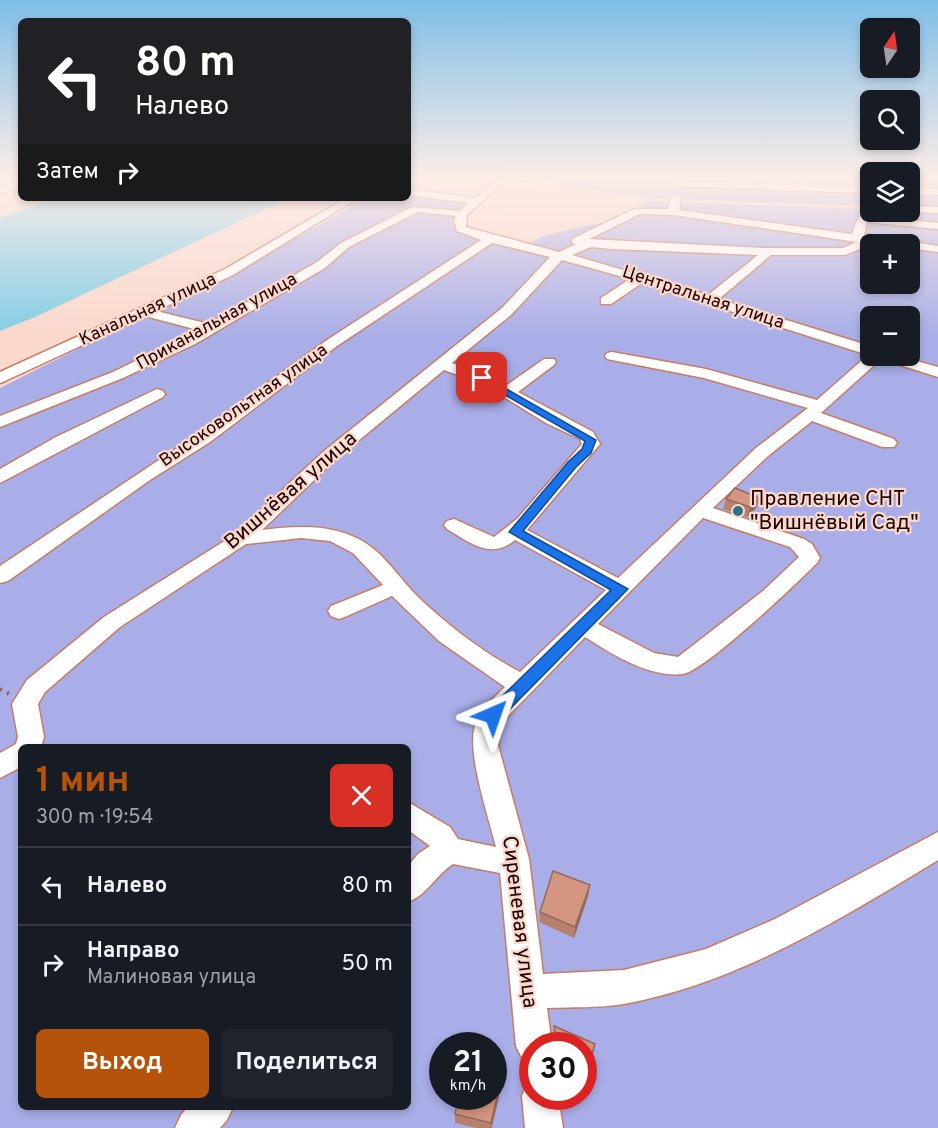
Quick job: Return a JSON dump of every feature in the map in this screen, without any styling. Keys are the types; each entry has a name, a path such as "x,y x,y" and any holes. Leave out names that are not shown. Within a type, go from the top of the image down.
{"street":[{"name":"Канальная улица","path":"0,378 146,312 253,259 299,231"},
{"name":"Приканальная улица","path":"0,422 139,366 210,329 321,265 345,245 377,231"},
{"name":"Центральная улица","path":"467,231 510,243 576,247 640,278 860,348"},
{"name":"Вишнёвая улица","path":"28,744 31,737 25,704 36,686 112,622 241,539 329,456 507,311 553,261 605,231"},
{"name":"Вишнёвая улица","path":"793,231 860,240"},
{"path":"510,243 531,236"},
{"name":"Высоковольтная улица","path":"0,576 144,476 204,438 332,343 490,239"},
{"path":"576,247 765,252 845,251 860,241"},
{"name":"Вишнёвая улица","path":"920,247 938,249"},
{"path":"710,300 765,256 765,252"},
{"path":"606,301 640,278"},
{"path":"146,312 210,329"},
{"path":"612,356 705,374 814,410 888,442"},
{"path":"507,392 549,362"},
{"path":"440,364 482,378 552,419 587,436 591,444 516,532 496,543 487,544 454,525"},
{"name":"Сиреневая улица","path":"532,1032 514,859 485,736 493,715 700,510 762,452 865,366"},
{"path":"918,366 938,372"},
{"path":"0,477 62,441 157,394"},
{"path":"583,625 603,638 655,662 677,667 684,665 771,596 810,558 805,548 796,543 700,510"},
{"path":"516,532 621,589"},
{"path":"241,539 312,533 336,537 366,552 385,570 397,588 457,642 522,685"},
{"path":"339,611 379,593 397,588"},
{"path":"0,767 18,755"},
{"path":"411,816 440,836 449,850 495,860 514,859"},
{"path":"528,992 623,988 658,980 725,957 801,923 938,845"},
{"path":"411,884 429,863 449,850"},
{"path":"195,1128 211,1110"},
{"path":"542,1110 544,1128"}],"shaded area":[{"path":"0,231 219,231 35,317 0,331"},
{"path":"309,231 462,231 521,248 546,235 565,231 938,231 938,1128 0,1128 0,388"}],"building":[{"path":"735,488 759,498 750,507 726,499"},
{"path":"553,871 590,885 575,927 540,912"},
{"path":"554,1026 568,1032 555,1032"},
{"path":"456,1110 494,1110 491,1123 455,1114"}],"place":[{"name":"Правление СНТ \"Вишнёвый Сад\"","path":"738,511"}],"route":[{"path":"482,378 591,440 587,451 572,465 516,532 621,589 493,715"}]}
